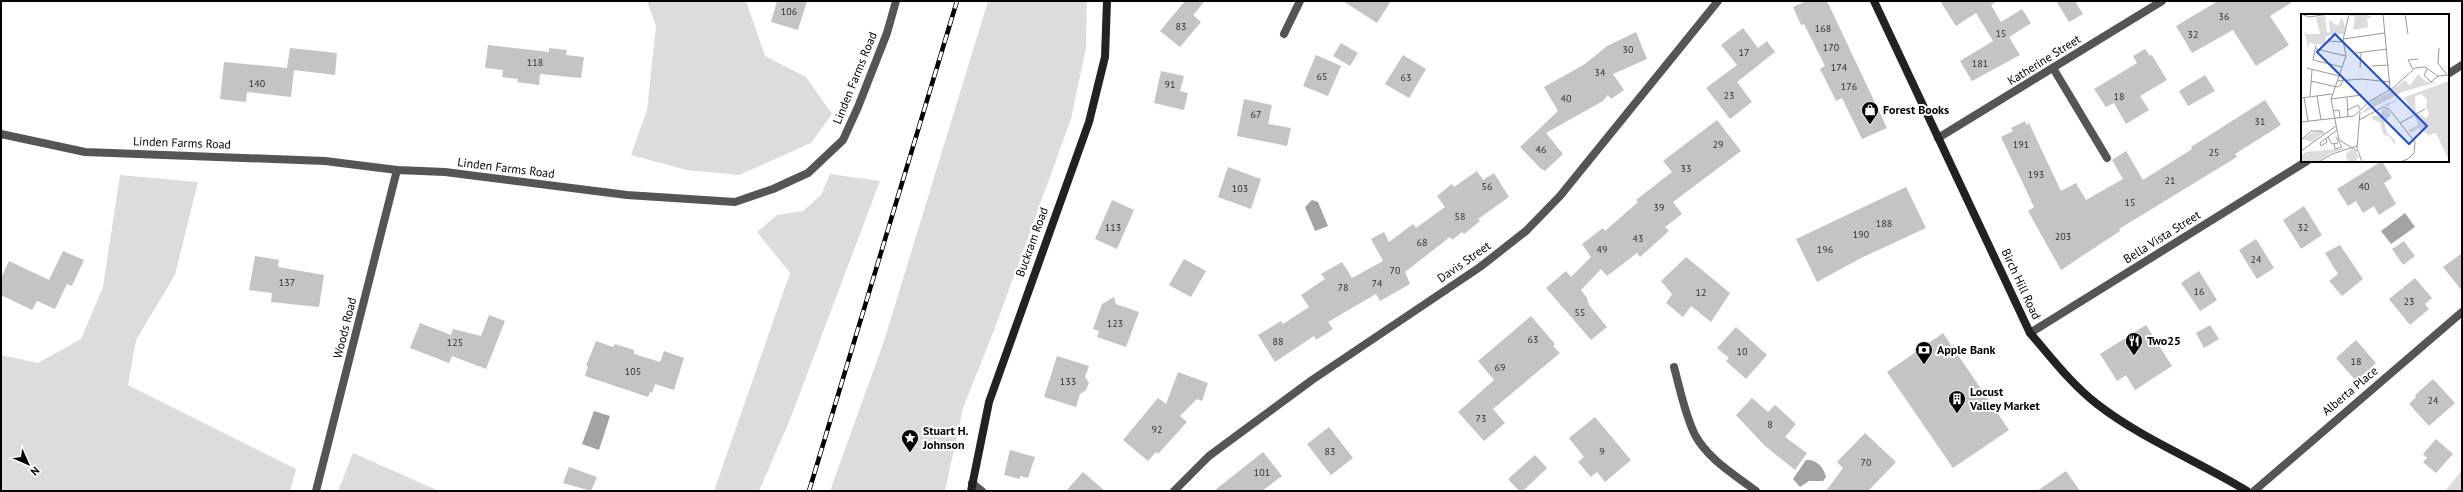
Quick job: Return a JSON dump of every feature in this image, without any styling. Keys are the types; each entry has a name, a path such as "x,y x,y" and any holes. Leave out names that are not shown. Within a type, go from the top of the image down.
{"street":[{"name":"Linden Farms Road","path":"1,134 85,152 325,161 397,170 445,172 627,194 735,202 773,189 808,173 843,140 878,55 896,1"},
{"name":"Buckram Road","path":"972,487 989,402 1014,326 1089,122 1105,57 1107,1"},
{"path":"1284,34 1300,1"},
{"name":"Davis Street","path":"1174,491 1209,456 1312,380 1480,267 1526,231 1560,196 1718,1"},
{"name":"Birch Hill Road","path":"1874,1 2030,333 2061,369 2096,403 2137,431 2211,469 2247,491"},
{"name":"Katherine Street","path":"1938,138 2162,1"},
{"path":"2449,73 2462,65"},
{"path":"2053,68 2107,158"},
{"name":"Bella Vista Street","path":"2030,333 2305,162"},
{"name":"Woods Road","path":"316,491 397,170"},
{"name":"Alberta Place","path":"2254,491 2462,312"},
{"path":"1674,367 1695,434 1709,453 1756,491"},
{"path":"972,487 982,491"}],"shaded area":[{"path":"647,1 746,1 765,56 806,77 832,114 811,143 739,175 687,170 631,155 647,110 656,26"},
{"path":"988,1 1087,1 1086,48 1071,119 995,328 963,408 945,491 830,491 884,341"},
{"path":"830,174 880,181 789,422 759,491 714,491 790,273 757,232 777,215 803,211 821,195"},
{"path":"120,175 198,182 175,275 136,340 128,385 296,469 290,491 1,491 1,355 38,363 81,339 103,287"},
{"path":"1312,200 1318,202 1328,226 1315,231 1305,207"},
{"path":"2405,213 2415,227 2391,244 2381,231"},
{"path":"594,411 610,416 599,450 582,444"},
{"path":"353,453 439,491 338,491"},
{"path":"1806,460 1819,464 1826,477 1823,481 1809,481 1800,487 1793,479"},
{"path":"2462,470 2462,491 2445,491"}],"building":[{"path":"777,1 807,1 798,30 771,22"},
{"path":"1185,1 1205,1 1193,15 1201,22 1180,47 1160,31"},
{"path":"1343,1 1391,1 1377,23"},
{"path":"1806,1 1827,1 1887,128 1862,139 1842,98 1836,101 1820,69 1825,66 1804,24 1801,25 1793,7"},
{"path":"1940,1 1997,1 1991,5 2001,22 2022,9 2031,23 2009,37 2020,55 1972,81 1960,61 1993,41 1976,13 1956,26"},
{"path":"2056,1 2075,1 2083,14 2069,22"},
{"path":"2218,1 2294,1 2270,16 2289,45 2256,66 2233,30 2192,53 2176,26"},
{"path":"1743,28 1758,48 1767,41 1775,52 1737,82 1752,102 1730,119 1706,88 1737,65 1721,45"},
{"path":"1636,32 1647,59 1613,74 1624,90 1611,99 1608,95 1603,101 1546,133 1563,154 1545,171 1540,168 1520,147 1558,111 1544,87 1585,64 1607,46"},
{"path":"1341,43 1358,53 1350,66 1333,56"},
{"path":"488,45 549,52 549,48 567,50 566,55 584,57 581,78 540,74 539,85 517,82 518,79 502,77 503,70 485,68"},
{"path":"290,48 337,53 335,75 294,70 291,97 247,92 246,102 220,99 224,62 287,68"},
{"path":"2145,49 2150,56 2152,55 2167,80 2140,96 2149,110 2126,124 2114,103 2106,107 2094,89 2137,63 2133,56"},
{"path":"1316,55 1341,66 1328,96 1303,86"},
{"path":"1403,55 1426,69 1409,98 1385,84"},
{"path":"1161,71 1184,76 1180,91 1188,93 1184,110 1154,103"},
{"path":"2205,75 2215,91 2188,106 2179,91"},
{"path":"1244,99 1272,105 1268,124 1291,128 1287,146 1237,136"},
{"path":"2265,100 2281,125 2235,154 2237,157 2119,229 2120,231 2061,270 2028,211 2034,207 2001,137 2013,131 2011,128 2025,121 2026,125 2029,123 2061,191 2076,183 2086,200 2123,179 2112,160 2126,151 2143,180 2192,149 2191,147"},
{"path":"1717,120 1741,151 1673,202 1682,214 1665,227 1669,231 1640,257 1637,253 1607,276 1601,269 1581,290 1587,298 1589,305 1607,327 1591,340 1546,288 1566,271 1571,277 1591,257 1582,244 1603,228 1605,231 1638,202 1636,200 1672,172 1663,161"},
{"path":"2383,162 2392,178 2384,183 2396,204 2379,215 2374,206 2363,213 2356,201 2348,206 2337,189"},
{"path":"1228,167 1261,179 1251,209 1218,197"},
{"path":"1477,171 1483,180 1494,173 1509,197 1478,219 1480,221 1464,234 1462,232 1452,240 1450,237 1405,272 1410,284 1380,301 1376,294 1328,322 1333,329 1316,340 1314,336 1275,362 1258,335 1281,321 1283,324 1309,307 1301,295 1325,279 1321,274 1342,262 1352,278 1383,261 1371,239 1384,232 1389,242 1413,224 1416,228 1445,207 1437,196 1452,184 1454,187"},
{"path":"1906,187 1926,228 1861,258 1817,282 1796,239"},
{"path":"1112,200 1134,210 1117,249 1095,239"},
{"path":"2304,206 2322,235 2301,249 2283,220"},
{"path":"2256,239 2274,268 2257,279 2239,250"},
{"path":"2404,241 2415,256 2403,265 2392,249"},
{"path":"2340,245 2363,279 2342,296 2329,281 2338,274 2325,253"},
{"path":"63,251 84,260 72,286 67,284 55,309 37,301 32,310 1,295 1,278 9,261 49,280"},
{"path":"2462,253 2462,291 2443,267"},
{"path":"255,256 279,260 278,267 324,275 319,307 271,302 272,293 249,290"},
{"path":"1686,257 1730,293 1711,322 1691,306 1683,317 1666,303 1672,294 1661,281"},
{"path":"1184,259 1206,271 1191,297 1169,285"},
{"path":"2199,271 2217,300 2200,311 2181,283"},
{"path":"2415,278 2432,298 2425,304 2429,309 2410,325 2389,299"},
{"path":"1114,297 1116,304 1139,312 1126,347 1097,337 1099,331 1093,329 1102,304"},
{"path":"489,315 505,321 486,369 452,356 449,363 410,348 420,323 451,335 453,329 481,336"},
{"path":"1531,316 1555,344 1553,346 1560,353 1493,409 1505,423 1484,441 1458,412 1494,380 1478,361"},
{"path":"2146,325 2172,366 2135,390 2126,375 2117,381 2100,354"},
{"path":"2210,325 2219,339 2204,348 2196,333"},
{"path":"1736,327 1767,355 1746,379 1726,361 1729,358 1717,348"},
{"name":"Locust Valley Market","path":"1943,333 2009,430 1953,468 1887,372"},
{"path":"2356,340 2376,363 2356,381 2336,358"},
{"path":"596,341 613,347 615,344 634,350 634,354 660,362 664,351 684,358 674,390 655,384 652,393 650,392 648,397 585,376 588,366 586,366"},
{"path":"1057,356 1089,366 1085,377 1089,383 1086,390 1080,394 1076,407 1044,397"},
{"path":"1178,372 1208,383 1202,401 1197,399 1180,416 1187,422 1158,454 1156,452 1148,461 1123,440 1158,398 1166,404"},
{"path":"2433,379 2455,403 2429,426 2409,404 2416,397 2415,395"},
{"path":"1752,398 1768,412 1775,405 1796,424 1785,437 1807,453 1795,470 1764,445 1736,415"},
{"path":"1595,417 1631,460 1605,482 1597,472 1591,477 1578,462 1584,457 1569,438"},
{"path":"1329,427 1353,458 1331,475 1307,444"},
{"path":"1865,433 1896,462 1868,491 1826,491 1843,468 1837,462"},
{"path":"2436,439 2453,454 2436,473 2423,462 2427,458 2423,454"},
{"path":"1010,450 1035,457 1028,478 1020,476 1020,479 1004,475"},
{"path":"1263,452 1282,476 1262,491 1214,491"},
{"path":"1535,455 1547,468 1523,491 1519,491 1508,479"},
{"path":"569,467 597,477 591,491 563,483"},
{"path":"2066,471 2080,491 2037,491"},
{"path":"1083,472 1105,491 1066,491"}],"railway":[{"path":"809,491 957,1"}],"place":[{"name":"Forest Books","path":"1870,125"},
{"name":"Two25","path":"2134,356"},
{"name":"Apple Bank","path":"1924,365"},
{"name":"Locust Valley Market","path":"1957,414"},
{"name":"Stuart H. Johnson","path":"910,453"}]}
